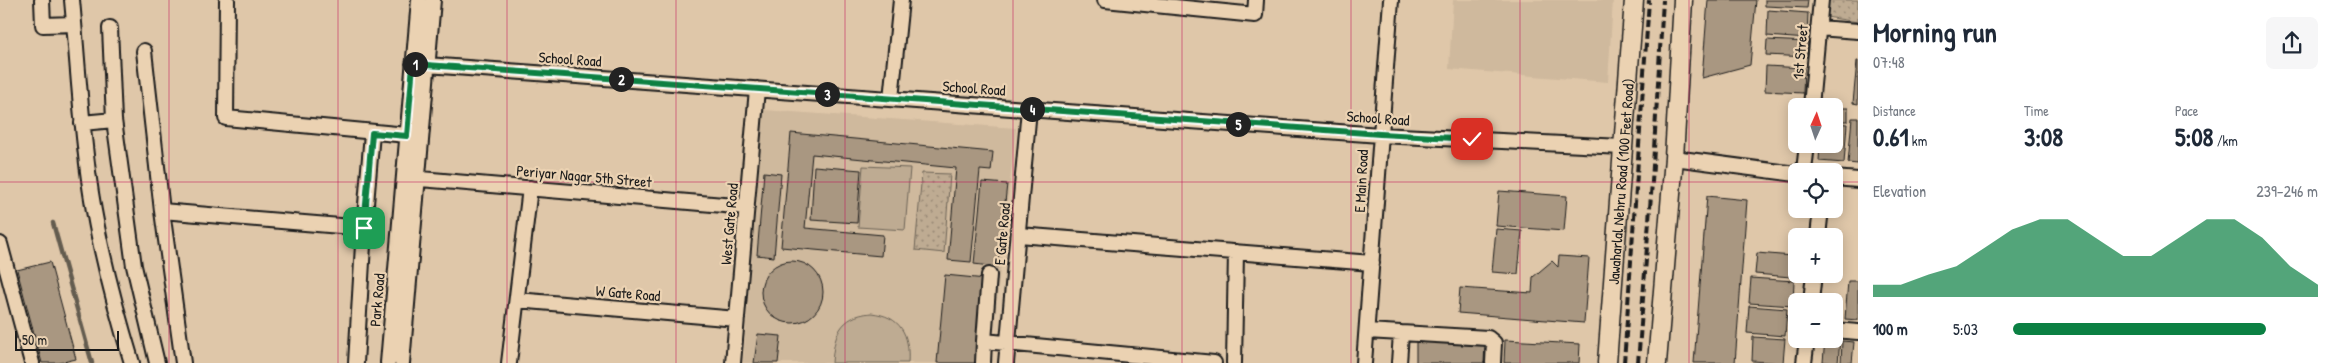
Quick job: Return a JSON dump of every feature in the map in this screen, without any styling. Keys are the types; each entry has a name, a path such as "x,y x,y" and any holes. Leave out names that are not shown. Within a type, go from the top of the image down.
{"main road":[{"name":"Jawaharlal Nehru Road (100 Feet Road)","path":"1607,363 1634,0"},
{"path":"1657,363 1674,158 1683,0"}],"street":[{"path":"42,0 43,25 74,24"},
{"path":"72,0 82,123 91,194 110,288 132,363"},
{"path":"226,0 226,118 407,136"},
{"name":"Park Road","path":"388,363 419,0"},
{"name":"Park Road","path":"402,363 433,0"},
{"path":"891,99 902,0"},
{"path":"1105,0 1168,3 1255,15 1256,0"},
{"name":"E Main Road","path":"1364,363 1391,0"},
{"name":"1st Street","path":"1812,98 1821,0"},
{"path":"110,28 114,120 134,266 157,363"},
{"path":"1818,28 1858,31"},
{"path":"144,51 162,212 183,363"},
{"name":"School Road","path":"413,64 1380,134 1622,147"},
{"name":"West Gate Road","path":"733,363 757,89"},
{"name":"E Gate Road","path":"1006,363 1029,109"},
{"path":"82,123 114,120"},
{"path":"356,363 372,133"},
{"path":"1674,158 1788,173"},
{"name":"Periyar Nagar 5th Street","path":"404,177 747,207"},
{"path":"1843,179 1858,180"},
{"path":"509,363 530,188"},
{"path":"162,212 364,228"},
{"path":"1019,235 1372,263"},
{"path":"0,244 32,363"},
{"path":"1234,363 1236,252"},
{"path":"983,363 989,275"},
{"name":"W Gate Road","path":"517,300 737,319"},
{"path":"1367,331 1488,338 1494,343 1493,363"},
{"path":"1843,331 1858,332"},
{"path":"1399,363 1401,333"},
{"path":"984,341 1214,363"},
{"path":"1804,363 1806,348"}],"shaded area":[{"path":"1453,0 1613,0 1608,82 1449,69"},
{"path":"1821,0 1858,0 1858,22 1820,16"},
{"path":"764,110 1016,128 990,363 743,363"},
{"path":"863,166 910,168 905,230 858,227"},
{"path":"922,173 950,174 944,253 915,250"},
{"path":"871,313 890,318 901,329 907,344 908,363 832,363 834,344 840,329 852,318"}],"building":[{"path":"1708,0 1756,0 1750,65 1702,78"},
{"path":"1765,0 1808,0 1807,8 1765,6"},
{"path":"1768,10 1808,13 1807,39 1767,36"},
{"path":"1767,40 1808,42 1807,57 1766,55"},
{"path":"1858,61 1858,104 1853,103"},
{"path":"1766,66 1804,68 1803,93 1765,91"},
{"path":"1843,108 1848,108 1848,121 1843,121"},
{"path":"1852,118 1858,118 1858,164 1848,163"},
{"path":"1843,124 1847,124 1844,163 1819,161 1819,153 1843,153"},
{"path":"791,133 993,152 991,171 980,170 971,262 948,260 956,168 812,154 805,228 883,235 881,256 781,247"},
{"path":"814,166 861,170 857,223 811,220"},
{"path":"764,172 781,174 774,257 757,255"},
{"path":"982,182 1007,184 998,267 974,264"},
{"path":"1499,191 1567,196 1564,231 1496,226"},
{"path":"1707,196 1747,200 1735,363 1694,363"},
{"path":"1496,229 1522,231 1518,274 1492,272"},
{"path":"1757,253 1788,256 1788,277 1755,274"},
{"path":"1559,256 1589,258 1584,323 1458,313 1460,288 1532,293 1533,277 1552,261 1558,267"},
{"path":"792,261 804,263 814,270 821,280 823,292 821,304 814,314 804,321 792,323 780,321 770,314 763,304 761,292 763,280 770,270 780,263"},
{"path":"50,262 76,359 59,363 42,363 17,270"},
{"path":"945,275 986,279 978,363 937,363"},
{"path":"1751,278 1788,281 1788,283 1794,283 1794,293 1788,293 1788,306 1749,303"},
{"path":"1848,281 1858,281 1858,320 1845,319"},
{"path":"1749,306 1787,309 1785,336 1747,333"},
{"path":"758,334 781,336 778,363 754,363"},
{"path":"1753,337 1785,339 1783,363 1752,361"},
{"path":"1416,340 1485,343 1484,363 1416,363"},
{"path":"1505,340 1580,344 1579,363 1504,363"},
{"path":"1843,341 1854,342 1852,363 1841,363"},
{"path":"1824,348 1839,348 1838,363 1823,362"}],"waterway":[{"path":"53,223 92,363"}],"railway":[{"path":"1624,363 1649,0"},
{"path":"1638,363 1652,182 1663,0"}],"route":[{"path":"364,228 372,133 407,136 413,64 1380,134 1472,139"}]}
